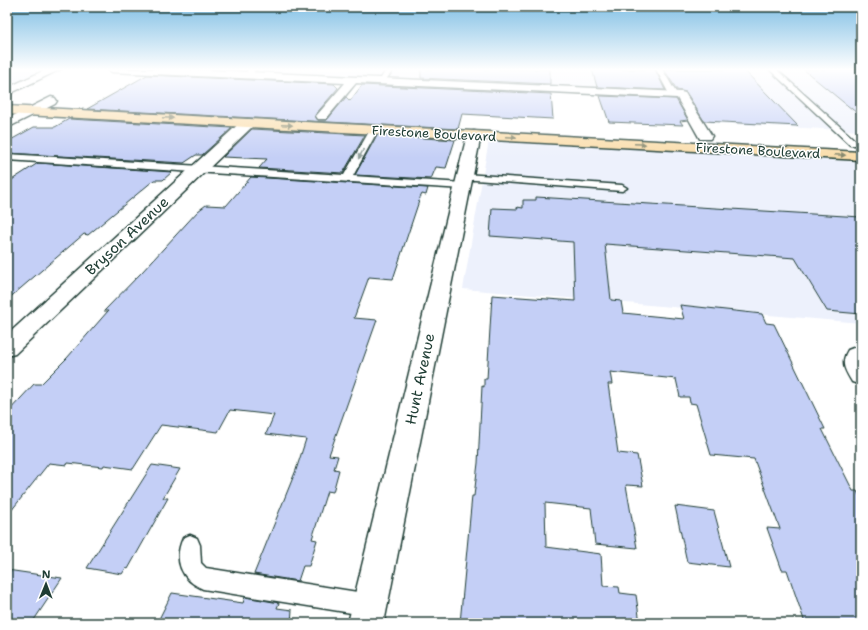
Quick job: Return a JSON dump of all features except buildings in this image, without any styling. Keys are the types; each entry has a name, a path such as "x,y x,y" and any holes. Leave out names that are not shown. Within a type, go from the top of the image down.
{"main road":[{"name":"Firestone Boulevard","path":"7,99 857,144"},
{"name":"Firestone Boulevard","path":"7,110 861,156"}],"street":[{"path":"322,116 337,98"},
{"path":"680,98 705,136"},
{"path":"7,124 51,102"},
{"name":"Bryson Avenue","path":"7,348 248,123"},
{"name":"Hunt Avenue","path":"368,614 474,135"}],"lane":[{"path":"805,98 857,144"},
{"path":"347,178 374,130"},
{"path":"7,157 347,178 622,188"},
{"path":"190,545 190,564 194,574 203,578 368,614"}],"shaded area":[{"path":"695,98 861,98 861,131 711,123"},
{"path":"489,140 861,162 861,323 463,289"}]}
